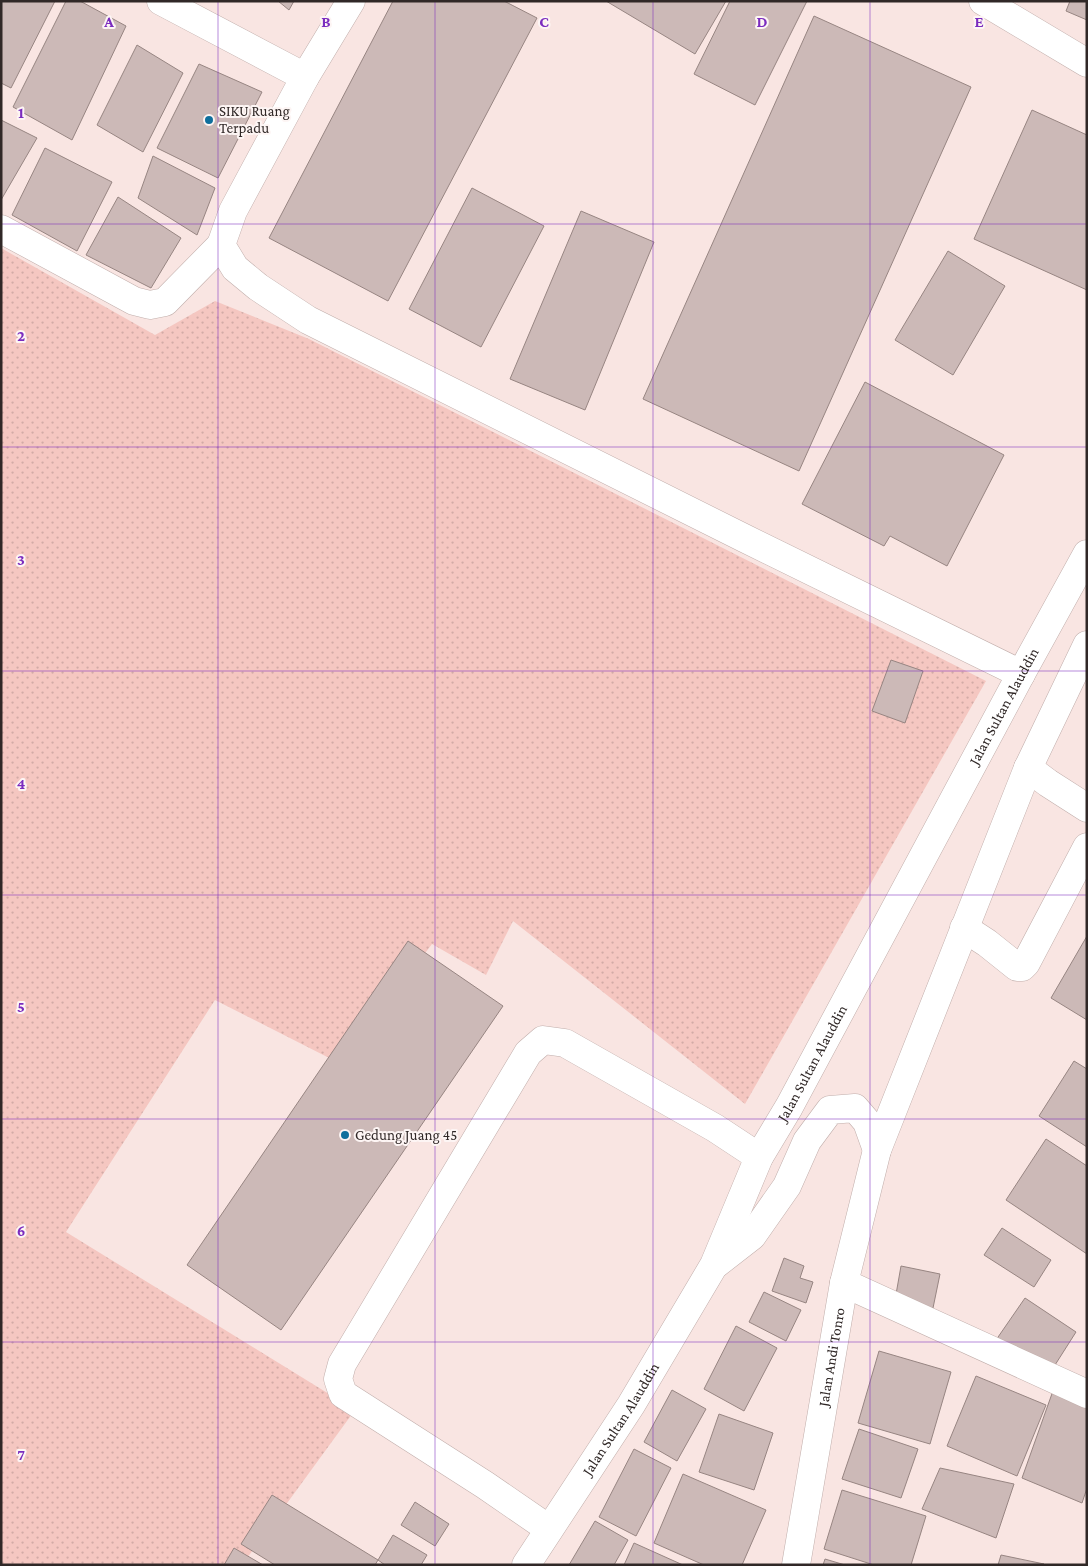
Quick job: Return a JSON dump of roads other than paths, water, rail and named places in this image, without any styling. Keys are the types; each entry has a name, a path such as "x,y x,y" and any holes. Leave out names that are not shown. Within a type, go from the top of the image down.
{"main road":[{"path":"161,1 305,77"},
{"path":"1,229 134,301 150,305 164,302 221,245 233,211 305,77 351,1"},
{"path":"983,1 1087,63"},
{"path":"221,245 235,268 258,287 308,320 1021,674"},
{"name":"Jalan Sultan Alauddin","path":"526,1565 631,1404 714,1265 759,1157 790,1107 1087,554"},
{"path":"878,1150 975,935 1087,645"},
{"path":"1037,775 1087,808"},
{"path":"975,935 1017,966 1022,967 1026,964 1087,847"},
{"path":"549,1530 485,1485 343,1394 338,1379 342,1364 528,1053 543,1040 565,1042 716,1128 759,1157"},
{"path":"714,1265 752,1236 787,1186 807,1141 830,1110 855,1108 867,1122 878,1150"},
{"name":"Jalan Andi Tonro","path":"796,1565 844,1283 878,1150"},
{"path":"844,1283 1087,1394"}],"place":[{"name":"SIKU Ruang Terpadu","path":"209,120"},
{"name":"Gedung Juang 45","path":"345,1135"}]}
